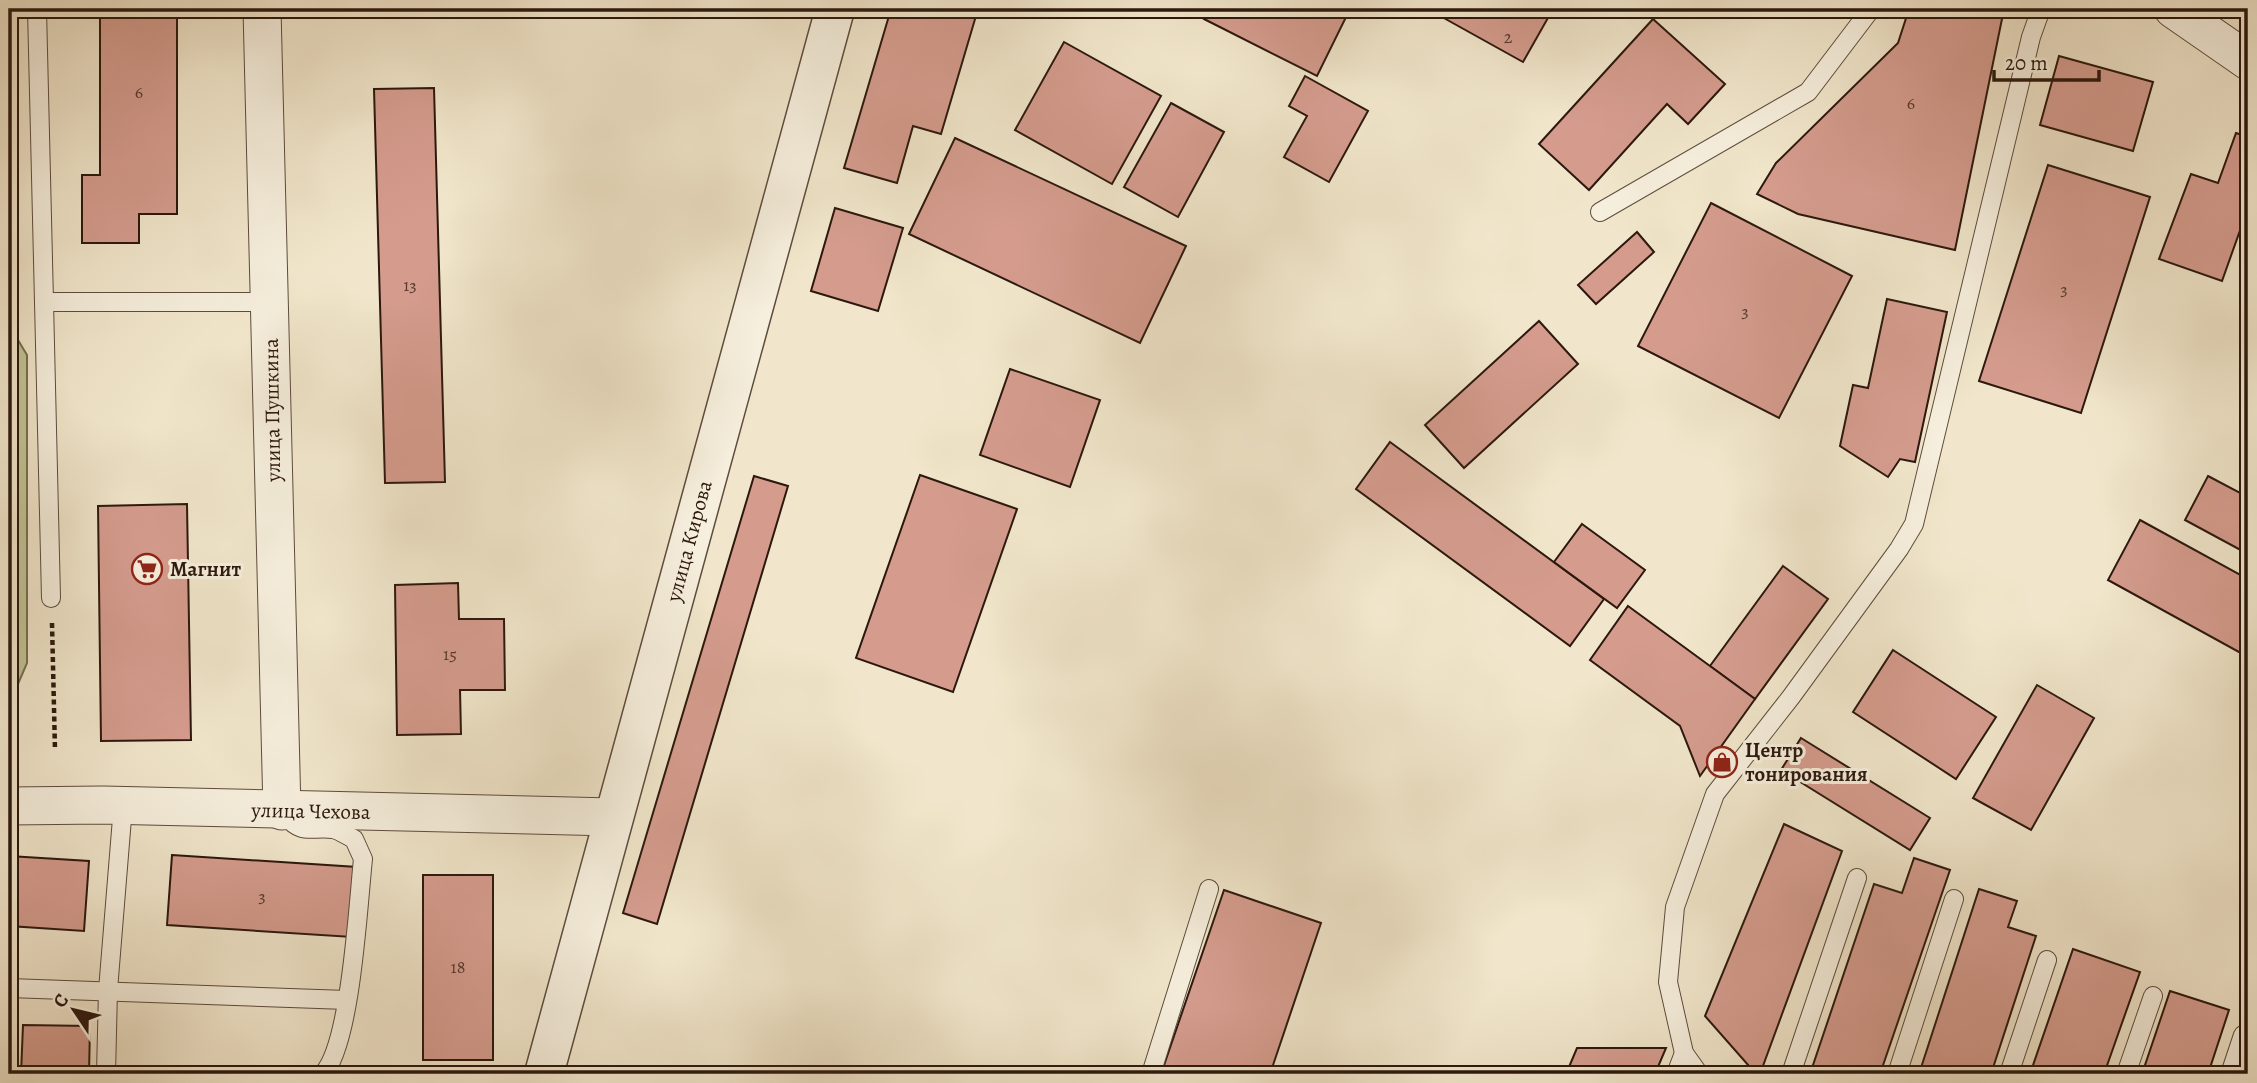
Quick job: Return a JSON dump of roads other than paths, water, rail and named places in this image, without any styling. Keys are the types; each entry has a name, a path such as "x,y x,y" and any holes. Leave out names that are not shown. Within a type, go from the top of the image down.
{"street":[{"name":"улица Пушкина","path":"262,9 282,811"},
{"name":"улица Кирова","path":"544,1074 835,9"},
{"path":"2176,9 2248,61"},
{"name":"улица Чехова","path":"9,806 613,817"}],"lane":[{"path":"37,9 51,598"},
{"path":"1600,212 1808,92 1871,9"},
{"path":"1699,1074 1684,1053 1668,982 1675,907 1715,794 1791,697 1899,550 1914,524 2031,37 2041,9"},
{"path":"44,302 269,302"},
{"path":"106,1074 108,990 122,806"},
{"path":"282,811 293,825 309,830 334,829 354,839 363,859 347,1000 331,1066 323,1074"},
{"path":"1791,1074 1857,878"},
{"path":"1151,1074 1209,889"},
{"path":"1897,1074 1954,899"},
{"path":"2009,1074 2047,960"},
{"path":"9,988 347,1000"},
{"path":"2126,1074 2152,996"},
{"path":"2230,1074 2243,1035"},
{"path":"1676,1074 1684,1053"}],"place":[{"name":"Магнит","path":"147,569"},
{"name":"Центр тонирования","path":"1722,762"}]}
